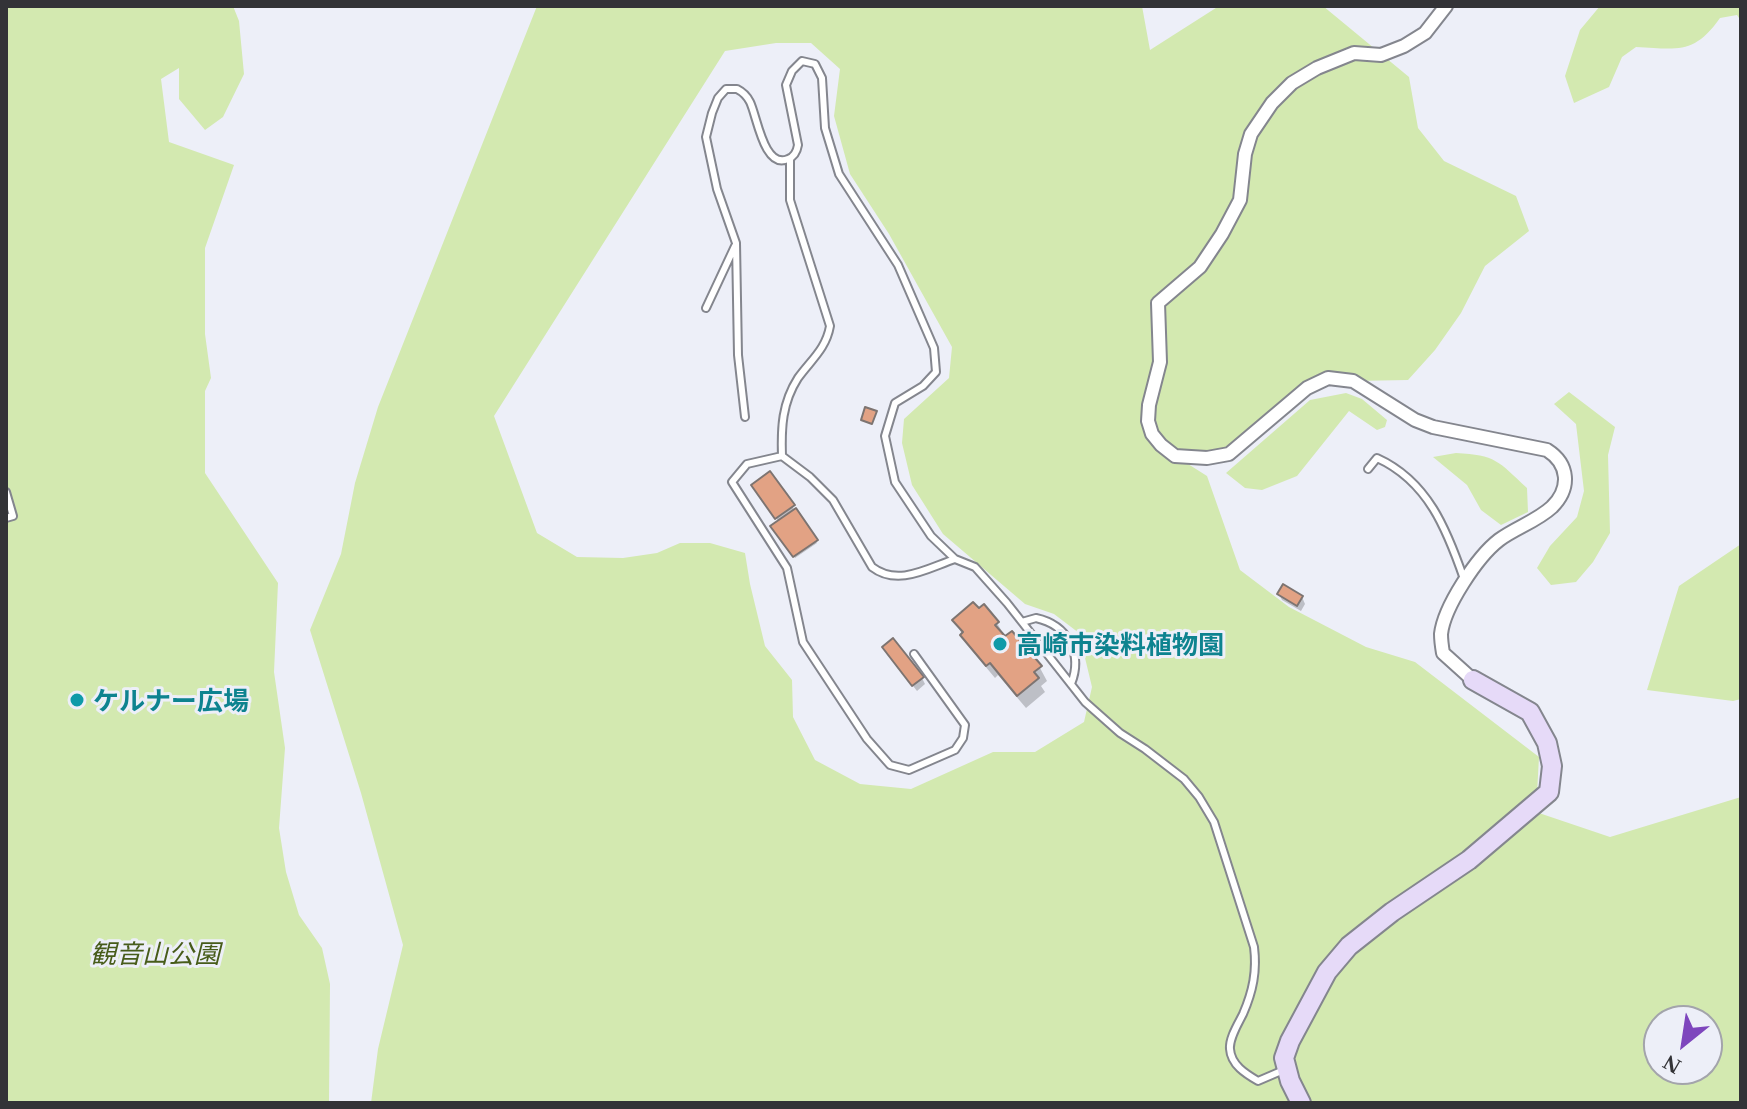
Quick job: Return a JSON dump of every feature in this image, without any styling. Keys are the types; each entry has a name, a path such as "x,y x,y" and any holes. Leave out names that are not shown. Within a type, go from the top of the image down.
{"street":[{"path":"1301,1103 1284,1058 1327,972 1349,946 1392,912 1469,860 1549,792 1552,766 1547,743 1530,712 1473,680 1443,653 1441,633 1464,579 1496,542 1551,508 1561,495 1564,467 1559,458 1547,450 1433,427 1415,420 1353,381 1328,378 1307,388 1229,454 1189,458 1175,456 1152,434 1148,421 1160,362 1158,303 1200,267 1222,234 1240,200 1245,154 1251,134 1260,118 1292,83 1317,68 1354,53 1381,55 1404,46 1425,33 1446,6"}],"lane":[{"path":"745,417 738,355 736,243 717,189 706,137 718,98 726,89 737,89 750,101 768,153 776,159 790,159 798,145 786,85 802,61 815,64 822,78 825,128 839,174 898,265 934,348 936,372 923,386 895,403 885,436 895,482 931,536 955,559 975,567 1085,702 1120,733 1184,779 1199,797 1214,822 1257,965 1253,988 1230,1049 1234,1063 1258,1081 1286,1069"},
{"path":"782,456 781,430 785,404 799,377 828,340 830,326 790,200 790,159"},
{"path":"706,308 736,243"},
{"path":"914,654 965,725 963,738 955,750 909,770 890,765 867,739 803,642 787,568 732,482 747,464 782,456 833,500 872,567 882,574 892,577 913,573 955,559"},
{"path":"1368,469 1377,458 1425,493 1440,519 1464,579"},
{"path":"6,492 13,516 6,518"},
{"path":"1022,622 1036,618 1060,628 1076,656 1076,672 1071,684"}],"green space":[{"name":"観音山公園","path":"6,6 233,6 239,21 244,74 223,117 205,130 179,99 179,68 161,79 169,142 234,165 205,248 205,334 211,378 205,391 205,473 278,583 274,672 285,748 279,828 286,872 299,915 322,948 330,984 329,1103 6,1103"},
{"path":"537,6 1142,6 1150,50 1219,6 1323,6 1409,77 1418,128 1444,161 1516,196 1529,231 1485,266 1461,313 1435,350 1408,380 1328,378 1229,454 1177,457 1207,476 1240,570 1289,607 1366,647 1415,662 1539,757 1536,812 1610,837 1741,797 1741,1103 371,1103 378,1049 403,945 361,793 310,630 341,554 355,483 378,407","holes":["776,43 811,43 840,69 834,116 850,174 889,234 952,347 949,378 904,419 902,443 912,485 943,534 1025,604 1054,614 1079,633 1092,687 1084,722 1035,752 993,752 911,789 860,784 815,760 793,717 792,680 765,646 745,553 710,543 680,543 657,553 623,558 577,557 537,533 494,416 725,51"]},
{"path":"1600,6 1741,6 1741,21 1737,15 1720,18 1702,38 1684,47 1636,47 1622,57 1609,87 1574,103 1565,76 1580,30"},
{"path":"1569,392 1615,427 1608,455 1610,533 1593,562 1576,582 1551,585 1537,568 1550,546 1577,517 1584,491 1576,424 1554,404"},
{"path":"1346,393 1362,399 1387,420 1385,427 1377,430 1349,411 1297,476 1262,490 1245,488 1226,473 1310,400"},
{"path":"1456,453 1496,461 1527,488 1528,512 1501,525 1481,510 1467,485 1433,457"},
{"path":"1741,544 1741,699 1733,701 1647,690 1679,586"}],"building":[{"path":"865,407 877,411 872,424 861,420"},
{"path":"770,471 795,505 775,519 751,485"},
{"path":"796,508 818,540 793,557 770,526"},
{"path":"1283,584 1303,596 1297,606 1277,594"},
{"path":"973,602 979,608 984,604 999,622 995,625 1005,636 1012,631 1042,666 1034,672 1039,678 1017,696 990,663 986,666 960,635 963,632 952,620"},
{"path":"893,638 924,677 912,686 882,647"}],"place":[{"name":"高崎市染料植物園","path":"1000,644"},
{"name":"ケルナー広場","path":"77,700"}]}
